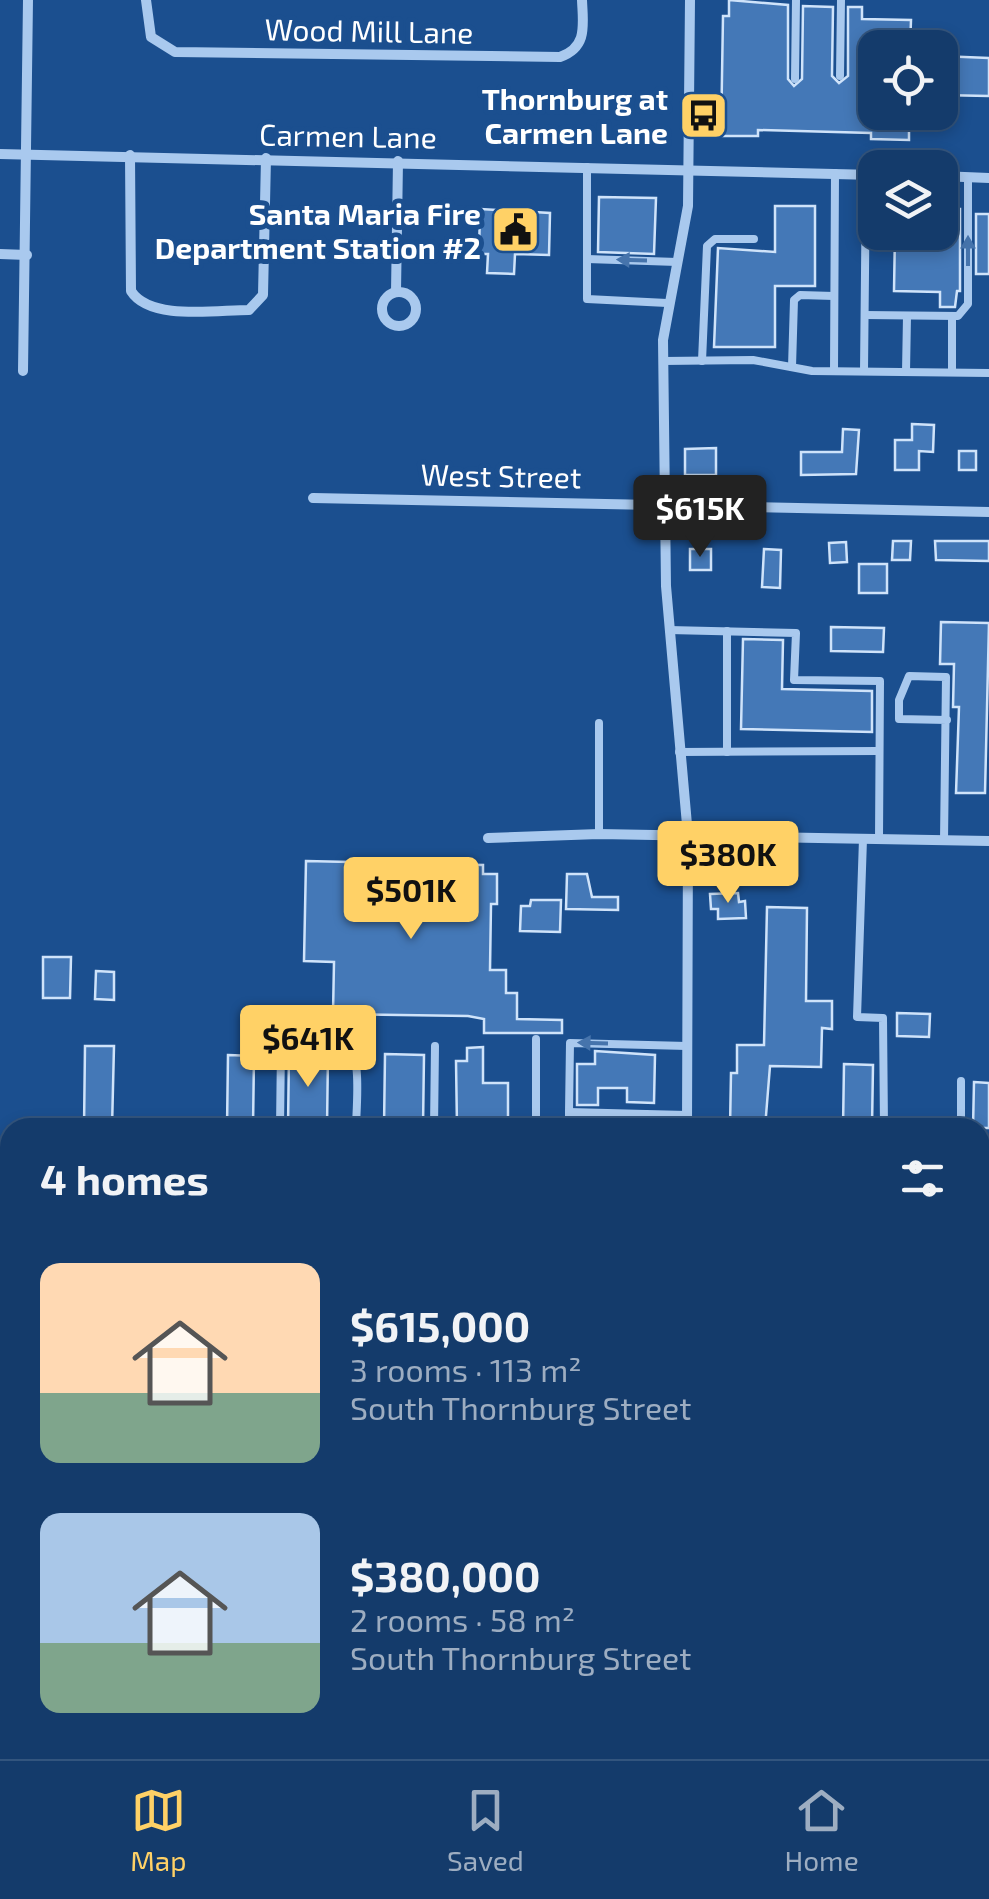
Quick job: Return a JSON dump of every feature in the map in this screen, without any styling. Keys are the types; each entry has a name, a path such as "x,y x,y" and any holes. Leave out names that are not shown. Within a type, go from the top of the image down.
{"street":[{"path":"24,371 28,0"},
{"name":"Wood Mill Lane","path":"146,0 151,37 175,52 560,58 578,47 583,37 582,0"},
{"path":"686,1115 688,836 669,630 663,361 667,303 686,224 690,0"},
{"name":"Carmen Lane","path":"0,154 858,174"},
{"path":"130,155 131,291 138,301 152,307 193,309 248,310 263,295 266,158"},
{"path":"396,292 398,161"},
{"path":"958,177 989,178"},
{"path":"0,254 27,255"},
{"name":"West Street","path":"313,498 664,502 989,512"},
{"path":"488,838 599,834 989,841"}],"lane":[{"path":"795,79 796,0"},
{"path":"840,76 841,0"},
{"path":"587,166 587,299 667,303"},
{"path":"834,371 835,173"},
{"path":"865,315 958,316 968,304 968,177"},
{"path":"702,361 707,246 715,239 754,239"},
{"path":"864,371 867,250"},
{"path":"587,259 676,262"},
{"path":"792,367 794,300 800,295 834,296"},
{"path":"906,372 907,316"},
{"path":"952,316 952,372"},
{"path":"663,361 752,360 834,371 989,372"},
{"path":"669,630 796,633 794,680 880,681 879,840"},
{"path":"727,631 727,752"},
{"path":"944,841 947,720 946,678 908,676 898,700 899,719 947,720"},
{"path":"599,722 599,834"},
{"path":"679,752 880,751"},
{"path":"864,839 857,1017 883,1018 884,1118"},
{"path":"536,1038 536,1118"},
{"path":"280,1118 281,1046 288,1040 344,1042 353,1048 357,1062 356,1118"},
{"path":"569,1118 570,1043 686,1046"},
{"path":"434,1118 435,1046"},
{"path":"960,1081 961,1118"},
{"path":"569,1112 686,1115"}],"building":[{"path":"729,0 788,5 788,79 794,86 802,79 803,6 833,7 832,76 839,83 848,76 848,7 862,7 862,19 911,20 911,30 858,30 858,130 909,130 909,140 871,139 871,133 758,130 758,136 721,136 723,16 729,16"},
{"path":"958,57 989,58 989,96 958,95"},
{"path":"599,197 656,198 654,254 598,252"},
{"path":"775,206 815,206 815,286 775,286 775,347 714,347 718,248 775,252"},
{"path":"480,209 550,213 549,255 515,254 514,274 487,273 488,254 479,254"},
{"path":"960,209 960,291 955,307 940,307 940,292 894,291 895,250 958,250"},
{"path":"976,214 989,214 989,274 976,274"},
{"path":"912,424 934,425 933,452 919,451 919,470 895,470 895,440 912,440"},
{"path":"843,429 859,430 856,474 801,475 801,452 842,452"},
{"path":"716,448 716,475 685,475 685,449"},
{"path":"959,451 976,451 976,470 959,470"},
{"path":"893,541 911,541 910,560 892,560"},
{"path":"935,541 989,541 989,561 936,560"},
{"path":"846,542 847,562 830,563 829,543"},
{"path":"690,549 711,549 711,570 690,570"},
{"path":"764,549 781,550 780,588 762,587"},
{"path":"859,564 887,564 887,593 859,593"},
{"path":"941,622 989,623 985,793 956,793 959,707 953,707 954,664 940,664"},
{"path":"831,627 884,628 883,652 831,651"},
{"path":"743,639 783,640 782,689 872,691 872,732 741,729"},
{"path":"306,861 483,865 483,874 497,874 497,904 491,904 490,970 506,970 506,993 517,993 517,1019 562,1020 562,1033 484,1033 484,1019 468,1016 333,1014 334,962 304,961"},
{"path":"567,874 587,874 592,897 618,897 618,910 566,909"},
{"path":"738,893 739,902 745,901 746,918 718,919 718,909 711,909 710,894"},
{"path":"531,900 561,900 560,932 520,931 521,906 530,906"},
{"path":"767,907 807,908 806,1001 832,1001 832,1029 822,1028 821,1067 770,1066 766,1118 730,1118 731,1073 737,1073 737,1045 764,1045"},
{"path":"43,957 71,957 70,998 43,998"},
{"path":"96,971 114,972 114,1000 95,999"},
{"path":"897,1013 930,1014 929,1037 897,1036"},
{"path":"85,1046 114,1046 112,1118 84,1118"},
{"path":"483,1047 483,1083 508,1083 508,1118 457,1118 456,1061 467,1061 467,1048"},
{"path":"595,1051 655,1055 654,1103 627,1102 627,1088 598,1088 598,1105 577,1105 577,1064 595,1064"},
{"path":"289,1052 328,1053 327,1118 288,1118"},
{"path":"385,1054 424,1055 423,1118 384,1118"},
{"path":"228,1055 254,1056 253,1118 227,1118"},
{"path":"844,1064 873,1065 872,1118 843,1118"},
{"path":"974,1082 989,1083 989,1118 973,1118"}],"place":[{"name":"Thornburg at Carmen Lane","path":"703,115"},
{"name":"Santa Maria Fire Department Station #2","path":"516,230"}]}
